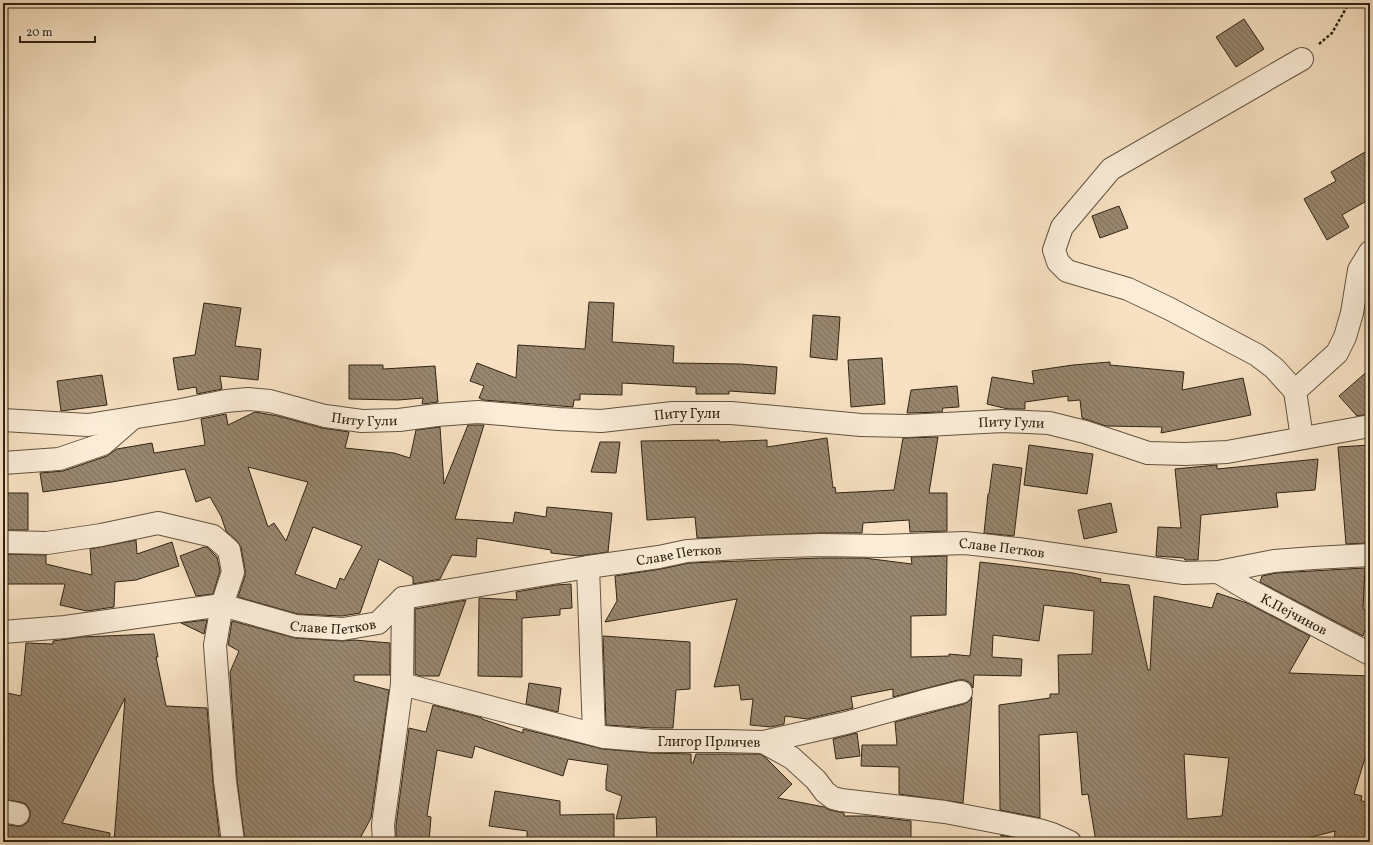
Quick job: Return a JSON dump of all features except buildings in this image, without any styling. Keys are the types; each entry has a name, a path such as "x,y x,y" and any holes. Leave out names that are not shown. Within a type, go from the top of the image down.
{"street":[{"path":"1302,59 1111,169 1062,226 1054,250 1058,262 1067,271 1128,289 1170,308 1256,355 1274,368 1295,391 1302,438"},
{"path":"1295,391 1337,353 1345,337 1352,312 1359,270 1370,252"},
{"name":"Питу Гули","path":"3,420 88,425 226,401 248,400 270,401 325,416 362,421 399,420 478,412 558,419 601,420 673,413 731,413 861,425 907,426 1003,422 1049,423 1085,432 1148,453 1185,454 1227,452 1370,426"},
{"path":"3,463 59,459 66,457 103,444 133,418"},
{"path":"3,542 47,542 101,535 158,523 213,536 229,550 233,572 222,605 216,645 225,781 233,842"},
{"name":"Славе Петков","path":"3,632 65,627 222,605 296,626 343,629 378,623 403,598 588,567 659,557 687,551 757,547 821,545 882,546 965,543 1018,549 1184,573 1218,572 1274,561 1370,555"},
{"path":"588,567 594,734"},
{"name":"К.Пејчинов","path":"1218,572 1370,654"},
{"path":"384,842 383,825 402,684 403,598"},
{"name":"Глигор Прличев","path":"402,684 604,737 652,741 763,742 792,758 816,780 825,792 833,798 945,812 1039,830 1070,842"},
{"path":"763,742 846,723 961,692"}],"path":[{"path":"1302,59 1332,33 1349,3"}]}
